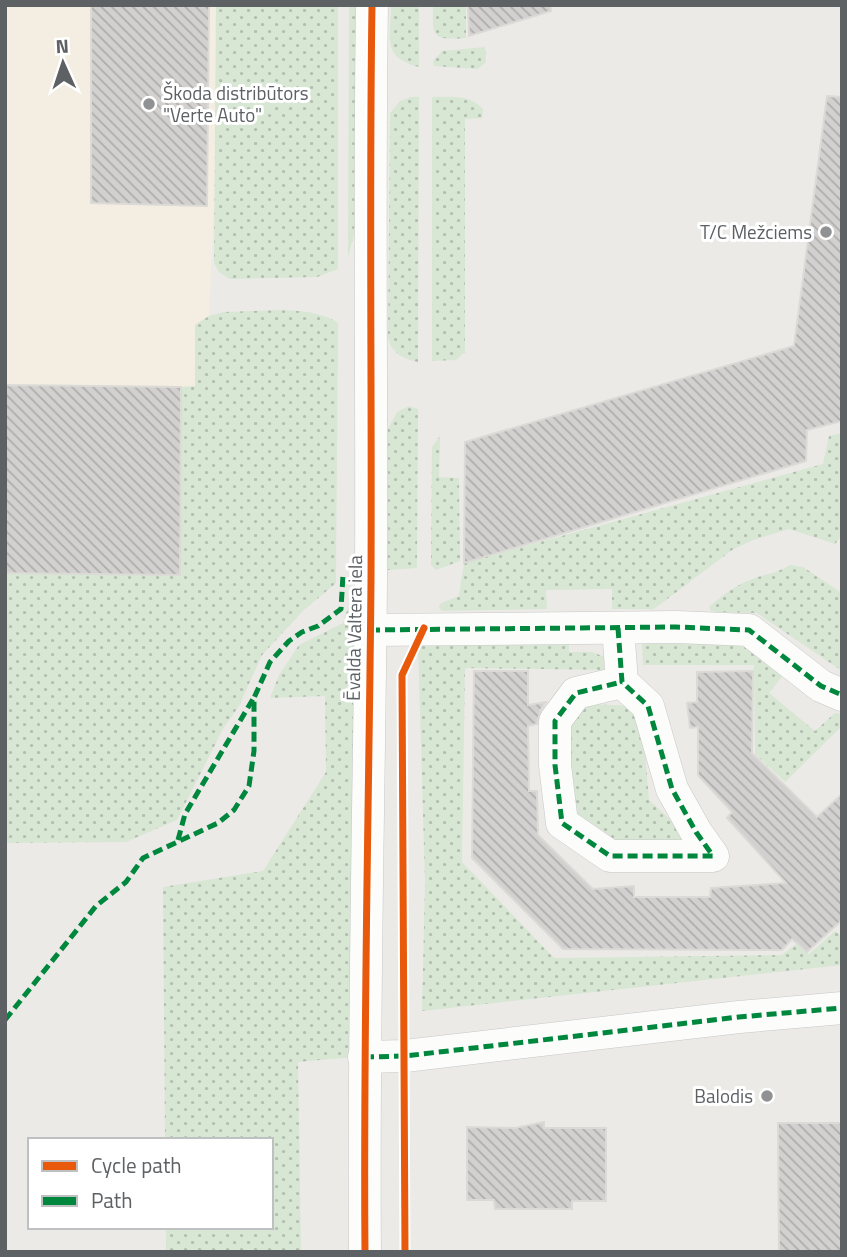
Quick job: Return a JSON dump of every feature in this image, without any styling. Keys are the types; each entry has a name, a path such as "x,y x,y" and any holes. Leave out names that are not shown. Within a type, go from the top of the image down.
{"street":[{"name":"Ēvalda Valtera iela","path":"365,1252 363,1057 370,629 372,5"},
{"path":"618,628 622,682 648,706 672,789 695,832 713,856 610,856 562,823 555,765 555,720 576,693 622,682"},
{"path":"370,629 749,629 821,686 842,695"},
{"path":"363,1057 405,1056 738,1017 842,1009"}],"shaded area":[{"path":"5,5 223,5 209,316 195,325 195,386 181,387 180,575 126,842 5,843"}],"green space":[{"path":"216,5 338,5 338,269 317,277 229,279 219,272 214,263"},
{"path":"349,5 357,5 357,224 348,257"},
{"path":"391,5 419,5 419,67 407,63 393,52 390,37"},
{"path":"433,5 466,5 466,38 437,35 433,25"},
{"path":"485,47 486,62 478,69 434,66 433,61 442,51"},
{"path":"419,97 418,362 399,355 388,338 390,113 400,101"},
{"path":"432,97 466,99 483,109 482,118 465,119 465,352 456,360 432,361"},
{"path":"299,311 327,317 338,323 336,583 304,610 262,655 239,706 223,729 177,820 126,842 5,843 5,573 180,574 181,387 195,386 195,325 209,316 224,312"},
{"path":"409,406 418,409 417,568 388,570 388,429 397,412"},
{"path":"842,433 842,535 835,544 789,529 753,540 732,550 654,609 612,609 612,589 546,590 547,609 442,611 439,607 441,603 459,596 464,563 823,464 829,436"},
{"path":"440,436 439,477 459,478 460,561 436,570 431,565 432,447"},
{"path":"790,565 803,567 842,593 842,671 757,613 716,612 709,607 726,593 751,579"},
{"path":"353,591 354,1057 298,1062 301,1252 166,1252 166,1229 273,1229 273,1138 165,1138 163,887 263,871 326,772 325,696 270,698 279,675 299,645 343,623"},
{"path":"692,641 756,648 784,674 769,693 815,731 835,713 842,714 842,726 785,782 755,754 754,665 643,665 642,644"},
{"path":"569,643 569,652 592,652 605,657 604,670 465,668 462,862 554,958 782,955 796,944 809,954 835,931 842,936 842,965 422,1011 425,882 418,644"},
{"path":"591,704 631,706 644,740 649,800 682,830 682,847 611,843 570,818 565,723"}],"building":[{"name":"Škoda distribūtors \"Verte Auto\"","path":"91,5 209,5 207,206 91,203"},
{"path":"468,5 550,5 551,11 469,36"},
{"name":"T/C Mežciems","path":"827,96 842,97 842,421 807,430 806,461 464,563 465,442 794,346"},
{"path":"5,385 181,387 180,575 5,573"},
{"path":"474,671 528,671 528,705 546,702 540,711 537,724 528,726 529,791 537,791 538,835 593,889 634,886 634,897 710,897 711,888 786,883 727,818 732,812 698,775 698,727 690,728 687,703 697,702 697,672 753,671 752,753 817,817 842,794 842,920 807,952 792,939 782,950 563,949 472,858"},
{"path":"544,1122 544,1128 606,1128 606,1201 572,1201 572,1209 495,1209 494,1200 467,1200 467,1127 515,1128"},
{"path":"778,1123 842,1123 842,1252 779,1252"}],"marked path":[{"path":"5,1020 96,906 126,882 143,858 218,823 234,810 249,786 254,751 254,698 270,662 289,641 318,626 341,609 343,575"},
{"path":"370,630 676,627 749,630 821,686 842,695"},
{"path":"618,628 622,682 648,706 672,789 713,856 610,856 562,823 555,765 555,721 576,693 622,682"},
{"path":"178,840 185,814 253,699"},
{"path":"364,1057 405,1056 739,1017 842,1008"}],"cycle path":[{"path":"365,1252 365,1000 371,582 372,5"},
{"path":"405,1252 402,675 424,628"}],"place":[{"name":"Škoda distribūtors \"Verte Auto\"","path":"149,104"},
{"name":"T/C Mežciems","path":"826,232"},
{"name":"Balodis","path":"767,1096"}]}
